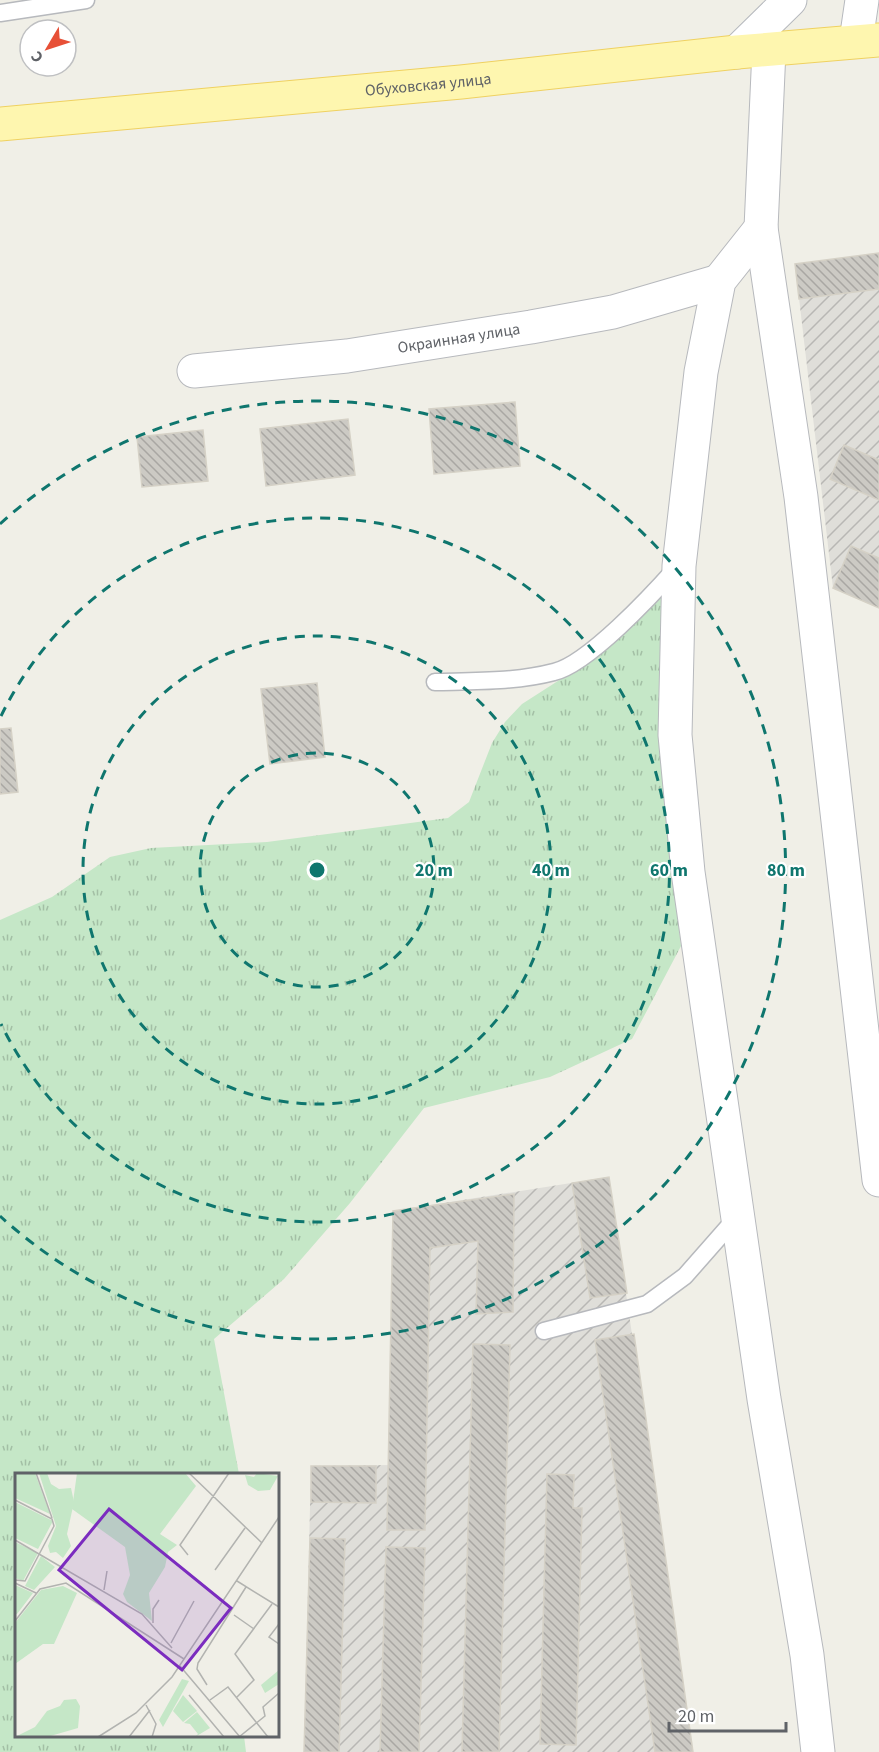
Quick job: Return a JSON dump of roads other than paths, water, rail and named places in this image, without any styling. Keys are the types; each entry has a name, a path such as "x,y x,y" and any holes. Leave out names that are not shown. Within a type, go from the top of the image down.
{"main road":[{"name":"Обуховская улица","path":"0,124 868,41"}],"street":[{"path":"737,52 790,0"},
{"path":"862,0 868,41"},
{"path":"769,50 761,228 801,497 876,1122 879,1180"},
{"path":"761,228 719,282 701,372 679,566 675,735 688,872 764,1399 807,1655 818,1752"},
{"name":"Окраинная улица","path":"194,371 347,356 531,327 613,312 719,282"}],"lane":[{"path":"0,13 86,0"},
{"path":"435,682 510,680 557,672 586,654 614,631 650,598 679,566"},
{"path":"544,1331 647,1304 685,1276 739,1215"}]}
